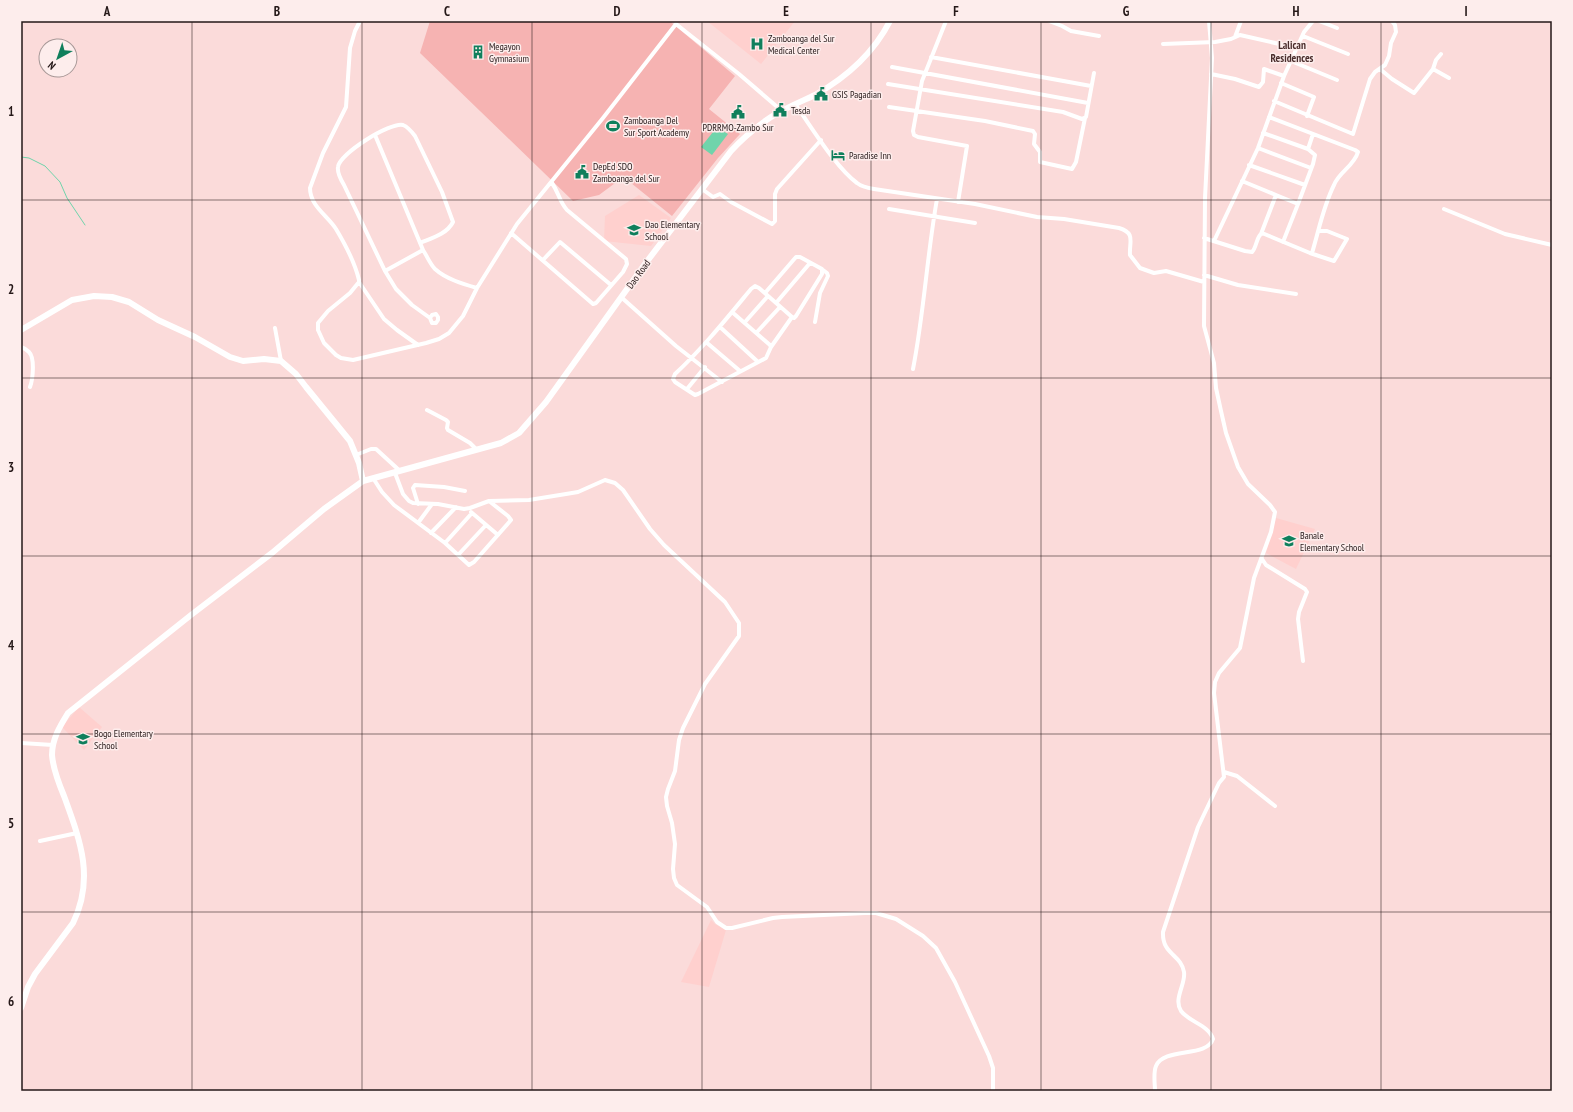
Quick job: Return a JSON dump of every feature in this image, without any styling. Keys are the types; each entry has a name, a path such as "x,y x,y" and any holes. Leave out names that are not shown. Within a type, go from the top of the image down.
{"street":[{"path":"360,21 355,31 350,48 346,107 323,153 310,188 310,194 313,202 331,222 343,243 359,282 384,319 418,345"},
{"name":"Dao Road","path":"53,745 57,733 68,713 272,553 324,509 363,481 478,450 511,438 527,425 546,402 621,297 731,151 761,124 826,88 860,63 877,43 890,21"},
{"path":"946,21 925,72 920,89 913,131 914,135 918,137 967,146 958,202"},
{"path":"1049,21 1062,26 1071,32 1098,36"},
{"path":"1155,1091 1155,1070 1160,1060 1168,1056 1204,1048 1211,1044 1213,1039 1210,1032 1185,1015 1180,1008 1180,995 1184,973 1180,963 1165,948 1163,943 1163,932 1198,827 1219,783 1224,777 1214,693 1215,682 1219,673 1240,648 1254,578 1271,532 1275,512 1270,505 1248,484 1238,467 1228,440 1219,403 1213,356 1204,326 1204,238 1212,58 1209,21"},
{"path":"1235,37 1241,21"},
{"path":"1214,241 1249,164 1258,148 1284,76 1308,25 1312,21"},
{"path":"1319,21 1337,28"},
{"path":"1274,101 1353,134 1370,79 1375,72 1388,61 1391,43 1396,32 1395,25 1392,21"},
{"path":"359,282 350,293 328,311 317,326 320,336 329,350 341,358 353,360 418,345 439,339 454,329 511,233 527,211 552,183 569,159 676,24 739,74 782,111"},
{"path":"1164,44 1228,40 1240,35 1297,48"},
{"path":"1303,36 1348,54"},
{"path":"1380,69 1392,79 1414,93 1433,69 1436,60 1441,54"},
{"path":"931,57 1091,86"},
{"path":"1291,61 1337,80"},
{"path":"892,66 1088,103"},
{"path":"1211,74 1228,77 1259,88 1263,82 1264,69 1284,76"},
{"path":"1433,69 1449,78"},
{"path":"889,107 916,110 1033,131 1035,132 1034,144 1040,152 1040,162 1072,169 1076,162 1094,73"},
{"path":"1281,83 1314,97 1307,116"},
{"path":"888,84 1016,106 1063,112 1082,119 1085,118"},
{"path":"795,104 850,177 860,186 987,206 1037,217 1064,219 1125,229 1129,233 1130,238 1130,255 1140,268 1156,274 1166,271 1204,282"},
{"path":"1269,117 1358,152 1349,167 1339,176 1335,183 1322,214 1312,253"},
{"path":"420,243 442,234 449,229 453,222 442,192 415,136 408,128 400,125 375,135 343,157 338,169 344,185 385,271 405,299 430,318"},
{"path":"1263,133 1308,149 1315,155 1283,242"},
{"path":"1308,149 1313,134"},
{"path":"375,135 423,250 431,264 439,272 456,281 478,288"},
{"path":"702,188 713,197 720,194 731,202 772,224 775,221 775,194 777,189 821,140"},
{"path":"1258,148 1311,168"},
{"path":"1249,164 1305,185"},
{"path":"1242,181 1298,204"},
{"path":"511,233 591,303 596,303 626,268 626,259 567,210 562,204 559,193 552,183"},
{"path":"1204,238 1252,252 1261,234 1276,195"},
{"path":"913,369 922,322 923,299 937,199"},
{"path":"889,209 975,223"},
{"path":"1444,209 1505,234 1552,245"},
{"path":"1261,234 1265,234 1312,253 1334,260 1347,240 1346,238 1327,231 1319,230"},
{"path":"543,260 560,242 611,285"},
{"path":"385,271 423,250"},
{"path":"745,322 796,257 800,257 827,273 828,276 820,293 815,322"},
{"path":"776,303 810,263"},
{"path":"792,317 758,287 753,287 720,327 675,374 673,379 675,382 696,395 766,358 771,347 792,317 794,318 796,316 822,274 822,270"},
{"path":"1204,275 1238,285 1296,294"},
{"path":"21,330 72,300 94,296 112,297 129,302 158,320 195,336 230,357 243,361 264,359 281,361 294,371 348,438 356,455 363,481"},
{"path":"621,297 676,346 691,356 722,382"},
{"path":"757,332 780,307"},
{"path":"732,312 757,332 771,347"},
{"path":"720,327 758,361"},
{"path":"275,328 281,361"},
{"path":"706,342 740,372"},
{"path":"21,347 28,351 31,355 32,376 30,387"},
{"path":"687,389 705,367"},
{"path":"427,410 446,420 448,422 447,429 470,443 478,450"},
{"path":"356,455 371,449 376,449 398,472 406,498 413,503 467,509 498,535"},
{"path":"373,478 387,498 445,543 467,564 472,564 511,519 488,501"},
{"path":"467,509 488,501 529,500 566,494 583,490 601,481 609,480 623,490 650,529 664,546 725,602 739,623 739,636 712,672 683,728 679,740 675,771 668,789 666,806 672,823 675,844 673,869 674,878 677,885 707,907 717,922 726,928 752,924 773,918 865,913 885,915 907,925 936,948 955,982 993,1068 993,1091"},
{"path":"418,504 414,488 415,485 444,487 465,491"},
{"path":"418,523 432,504"},
{"path":"431,533 456,507"},
{"path":"445,543 472,513"},
{"path":"458,555 486,525"},
{"path":"1262,559 1266,565 1305,589 1307,592 1299,612 1298,619 1303,661"},
{"path":"21,743 53,745 52,756 58,780 77,832 82,852 84,871 82,895 77,915 65,935 35,974 28,987 21,1008"},
{"path":"1224,772 1238,776 1275,806"},
{"path":"40,840 77,832"}],"shaded area":[{"name":"Zamboanga Del Sur Sport Academy","path":"430,21 671,21 735,76 709,109 740,134 718,158 672,216 631,183 622,178 599,195 573,201 420,53"},
{"name":"Zamboanga del Sur Medical Center","path":"707,21 795,21 761,64"},
{"path":"717,127 728,134 712,155 701,147"},
{"name":"Dao Elementary School","path":"639,195 671,218 651,246 604,241 605,216"},
{"name":"Banale Elementary School","path":"1276,518 1315,529 1296,569 1266,553"},
{"name":"Bogo Elementary School","path":"79,707 102,727 84,750 62,727"},
{"path":"711,920 726,930 709,987 681,982"}],"waterway":[{"path":"21,157 29,158 45,166 60,182 67,198 85,225"}],"place":[{"name":"Zamboanga del Sur Medical Center","path":"757,44"},
{"name":"Megayon Gymnasium","path":"478,52"},
{"name":"GSIS Pagadian","path":"821,94"},
{"name":"Tesda","path":"780,110"},
{"name":"PDRRMO-Zambo Sur","path":"738,112"},
{"name":"Zamboanga Del Sur Sport Academy","path":"613,126"},
{"name":"Paradise Inn","path":"838,155"},
{"name":"DepEd SDO Zamboanga del Sur","path":"582,172"},
{"name":"Dao Elementary School","path":"634,230"},
{"name":"Banale Elementary School","path":"1289,541"},
{"name":"Bogo Elementary School","path":"83,739"}],"district":[{"name":"Lalican Residences","path":"1292,51"}]}
